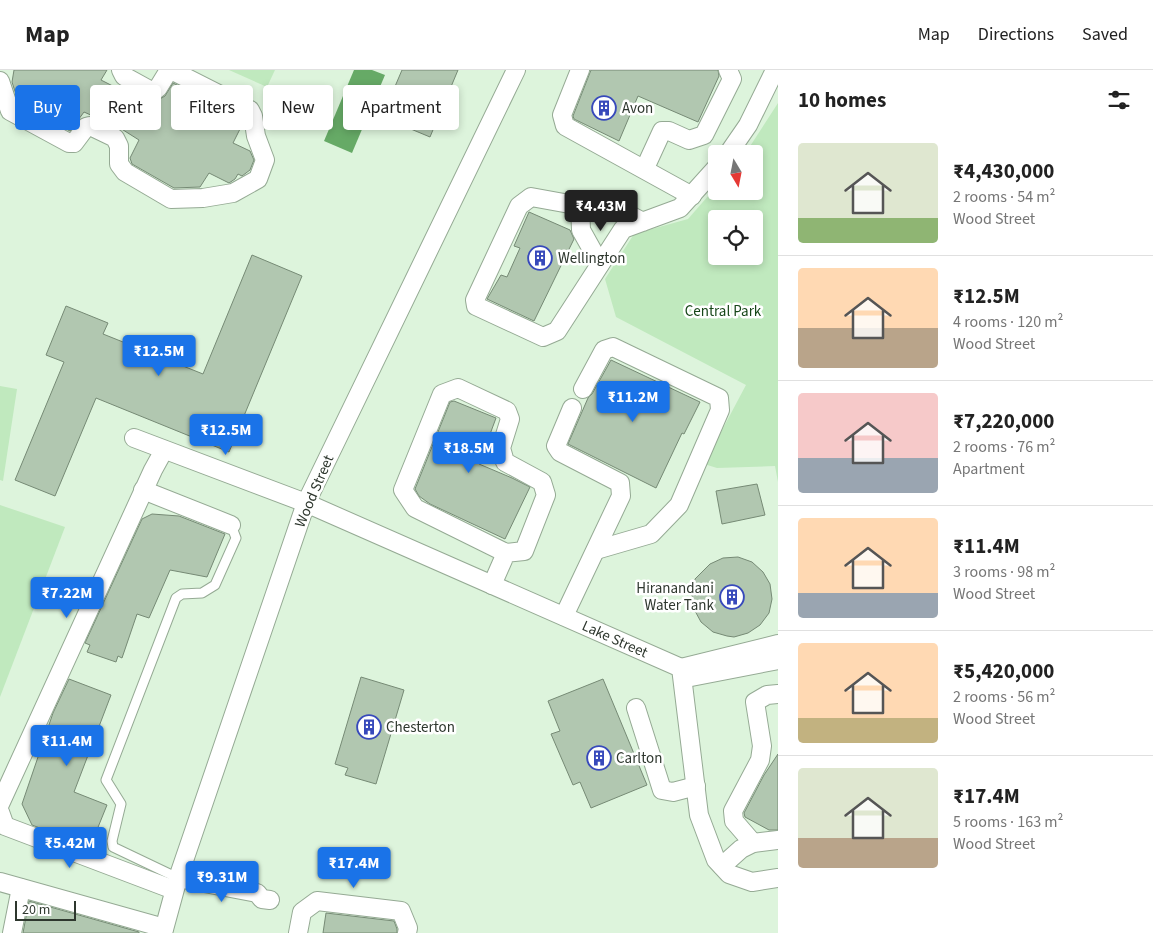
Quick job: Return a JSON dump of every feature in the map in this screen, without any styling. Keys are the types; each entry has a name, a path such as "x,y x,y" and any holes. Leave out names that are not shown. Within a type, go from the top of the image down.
{"street":[{"path":"0,81 10,111 69,143 74,142 86,127 90,126 115,138 119,146 119,164 125,172 170,199 203,198 233,193 258,179 265,160 256,136 253,116 250,110 170,70 158,88 153,92 124,76 120,70"},
{"name":"Wood Street","path":"164,930 176,884 306,503 516,70"},
{"path":"580,70 562,115 565,126 645,168 692,196"},
{"path":"645,168 662,131 669,131 690,140 704,135 732,78 728,70"},
{"path":"734,145 748,125 775,70"},
{"path":"643,222 611,205 580,206 531,197 519,206 475,300 476,306 543,337 557,331 623,229 643,222 680,208 708,177"},
{"path":"580,206 581,230 600,264"},
{"path":"583,389 604,350 613,347 719,398 720,410 679,505 651,534 596,550"},
{"path":"458,388 507,411 510,419 501,448 505,462 542,482 546,495 524,551 506,553 415,508 403,490 442,394 458,388"},
{"path":"564,616 621,496 620,483 560,452 556,446 572,408"},
{"name":"Lake Street","path":"134,438 306,503 564,616 682,673"},
{"path":"0,804 143,490 164,450"},
{"path":"143,490 231,525"},
{"path":"492,585 506,553"},
{"path":"682,673 778,644"},
{"path":"682,673 778,660"},
{"path":"682,673 699,815 716,860 729,874 752,882 778,878"},
{"path":"753,843 734,820 733,811 760,760 762,746 755,702 767,695 778,694"},
{"path":"636,708 662,790 673,792 696,786"},
{"path":"0,812 4,826 176,884 266,895"},
{"path":"722,866 741,849 753,843 778,840"},
{"path":"0,882 164,930"},
{"path":"12,933 21,888"},
{"path":"298,933 302,912 317,901 401,910 408,928 407,933"}],"lane":[{"path":"176,884 113,847 112,842 121,804 106,780 176,598 182,594 202,592 215,585 236,538 231,525"}],"green space":[{"path":"229,70 275,70 268,85 263,85"},
{"name":"Central Park","path":"778,103 778,482 775,466 717,468 704,464 746,385 616,317 605,279 634,234 688,219 708,196 708,200 763,200 763,145 751,145"},
{"path":"0,386 17,389 3,481 0,480"},
{"path":"0,505 65,527 0,697"}],"shaded area":[{"path":"354,70 372,70 385,75 381,85 348,85"},
{"path":"343,96 343,130 362,130 352,153 324,141 329,130 333,130 333,120"}],"building":[{"path":"14,70 107,70 101,80 111,85 90,85 90,115 84,112 80,117 80,85 15,85 15,91 12,82"},
{"path":"402,70 458,70 452,85 396,85"},
{"name":"Avon","path":"591,70 718,70 719,76 698,122 638,96 619,141 574,119 573,116"},
{"path":"171,86 171,130 240,130 233,143 250,151 254,160 250,170 242,176 238,174 229,183 209,173 200,187 174,188 132,164 130,158 139,140 123,130 161,130 161,98 165,96"},
{"path":"413,130 433,130 430,137"},
{"name":"Wellington","path":"529,212 570,230 574,239 534,321 487,299 501,275 507,277 520,248 514,246"},
{"path":"252,255 302,276 229,452 96,398 55,496 15,480 64,362 46,355 66,306 108,323 103,334 203,374"},
{"path":"611,360 700,402 684,434 682,433 656,488 568,444 588,398"},
{"path":"454,401 496,418 479,464 530,487 505,539 430,504 419,496 415,489 450,402"},
{"path":"757,484 765,515 722,524 716,491"},
{"path":"152,514 179,516 225,534 207,577 170,570 149,618 137,614 122,658 118,656 116,662 87,652 90,645 85,643 142,519"},
{"name":"Hiranandani Water Tank","path":"738,557 752,562 763,572 770,584 772,599 769,613 760,625 748,633 734,637 713,632 701,622 694,609 692,595 695,579 710,564 723,558"},
{"name":"Chesterton","path":"361,677 404,690 376,784 345,775 348,768 335,764"},
{"path":"69,679 111,695 74,792 107,805 90,847 32,825 22,804 53,713"},
{"name":"Carlton","path":"603,679 647,785 591,808 580,782 573,785 551,734 560,731 548,701"},
{"path":"778,754 778,830 769,830 745,817 744,813 764,775"},
{"path":"29,901 139,932 139,933 23,933"},
{"path":"326,913 394,921 397,933 323,933"}],"place":[{"name":"Avon","path":"604,108"},
{"name":"Wellington","path":"540,258"},
{"name":"Hiranandani Water Tank","path":"732,597"},
{"name":"Chesterton","path":"369,727"},
{"name":"Carlton","path":"599,758"}]}
